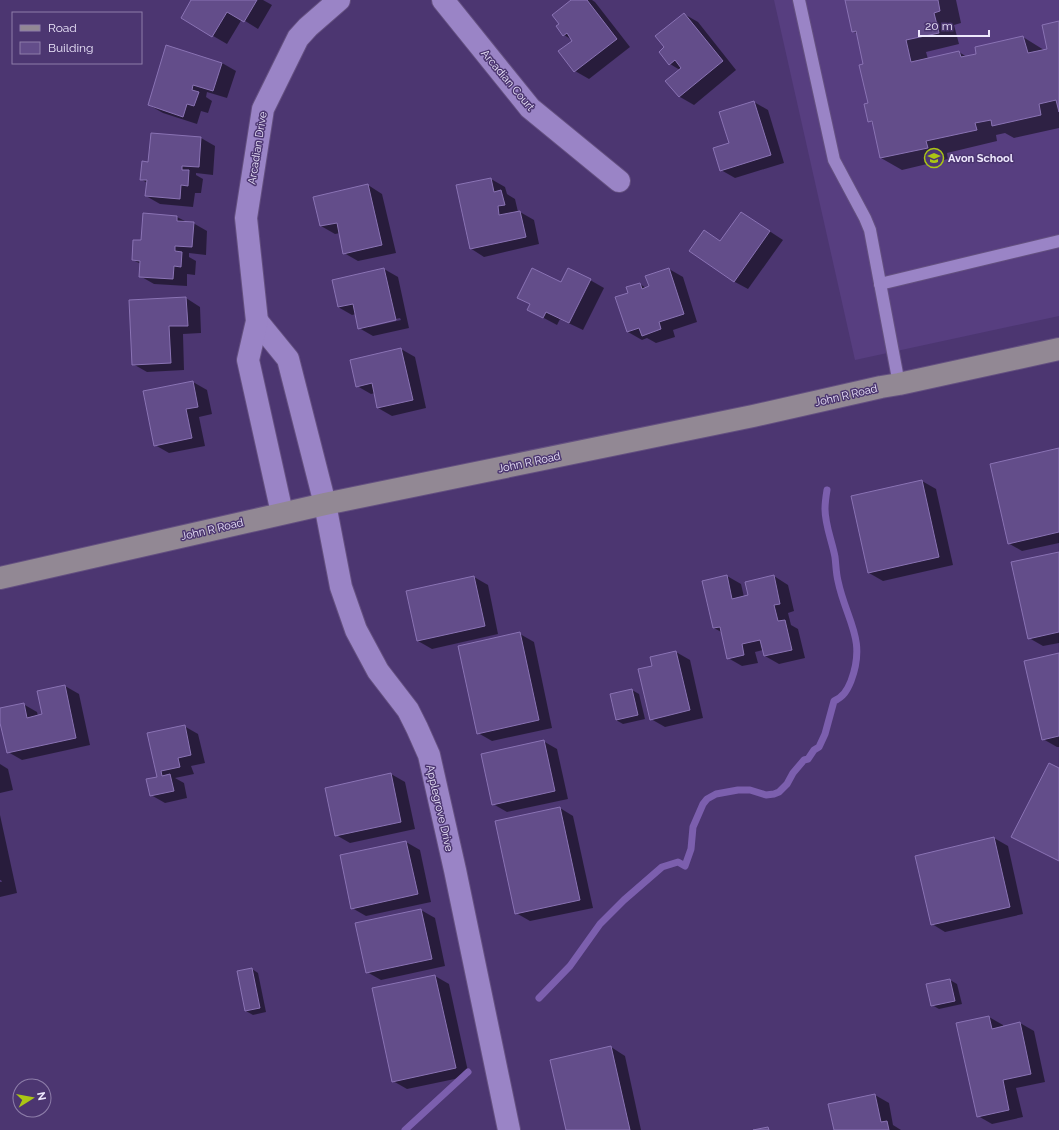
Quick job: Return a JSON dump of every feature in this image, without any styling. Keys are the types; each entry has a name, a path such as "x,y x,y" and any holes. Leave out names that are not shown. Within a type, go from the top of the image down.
{"main road":[{"name":"John R Road","path":"0,578 282,513 753,416 1059,349"}],"street":[{"name":"Arcadian Drive","path":"282,513 248,360 257,321 246,218 263,109 298,38 308,27 339,0"},
{"name":"Arcadian Court","path":"443,0 530,108 619,181"},
{"path":"257,321 288,359 325,504"},
{"name":"Applegrove Drive","path":"325,504 341,587 356,630 378,671 408,710 429,755 509,1130"}],"lane":[{"path":"799,0 834,160 866,218 870,230 899,384"},
{"path":"880,284 1059,241"}],"shaded area":[{"name":"Avon School","path":"774,0 1059,0 1059,316 855,360"}],"building":[{"path":"191,0 257,0 244,22 227,12 212,37 181,18"},
{"path":"571,0 587,0 617,39 574,72 558,51 572,41 567,33 563,36 556,26 559,24 552,15"},
{"path":"845,0 938,0 940,11 934,13 939,33 906,40 911,62 959,51 961,57 976,54 975,47 1023,36 1028,53 1047,49 1042,25 1059,21 1059,112 1056,100 1039,104 1041,115 992,126 991,120 975,123 977,130 926,141 928,148 880,158 872,121 868,122 864,104 868,103 859,65 863,64 856,31 852,32"},
{"path":"684,13 723,61 679,97 665,81 681,68 675,60 669,65 659,52 664,47 655,36"},
{"path":"166,45 222,63 213,91 193,85 192,90 199,92 194,106 187,104 183,117 148,105"},
{"path":"754,101 771,155 720,171 713,148 729,143 719,112"},
{"path":"151,133 201,137 199,167 182,166 182,170 189,170 188,186 181,185 180,199 145,196 147,180 140,180 142,161 148,162"},
{"path":"491,178 494,192 501,190 505,205 498,206 499,215 520,211 526,237 470,249 456,185"},
{"path":"368,184 382,245 343,254 337,223 320,226 313,197"},
{"path":"741,212 770,231 734,282 689,251 704,230 720,241"},
{"path":"143,213 177,216 177,221 194,222 192,247 175,246 175,251 182,252 181,267 174,266 173,279 139,277 140,261 132,260 133,240 141,240"},
{"path":"384,268 396,320 358,329 353,304 338,307 332,280"},
{"path":"532,268 561,282 568,268 591,279 569,323 546,312 543,318 527,310 530,304 517,298"},
{"path":"669,268 684,314 659,322 661,329 642,336 639,328 627,332 615,297 628,293 626,287 640,283 642,289 649,286 645,276"},
{"path":"186,297 188,326 169,326 171,363 132,365 129,300"},
{"path":"401,348 413,400 377,408 372,383 356,387 350,360"},
{"path":"193,381 198,407 186,409 192,438 154,446 143,391"},
{"path":"1059,448 1059,532 1008,544 990,464"},
{"path":"922,480 939,557 868,573 851,496"},
{"path":"1059,552 1059,632 1028,639 1011,562"},
{"path":"727,575 732,599 748,595 745,582 774,575 780,604 774,605 778,621 785,620 792,650 764,656 760,640 742,644 744,655 727,659 720,627 713,628 702,581"},
{"path":"474,576 485,626 417,641 406,591"},
{"path":"520,632 539,720 477,734 458,646"},
{"path":"676,651 690,710 650,720 638,669 652,666 650,657"},
{"path":"1059,653 1059,736 1042,740 1024,661"},
{"path":"65,685 76,738 7,753 0,723 0,708 24,703 27,718 42,714 37,691"},
{"path":"632,689 638,715 616,720 610,694"},
{"path":"185,725 191,755 178,758 180,767 161,771 162,776 170,774 174,791 150,796 146,779 157,777 147,733"},
{"path":"544,740 555,791 492,805 481,754"},
{"path":"1049,763 1059,768 1059,861 1011,837"},
{"path":"391,773 401,822 335,836 325,788"},
{"path":"560,807 580,900 515,914 495,821"},
{"path":"994,837 1010,907 931,925 915,856"},
{"path":"406,841 418,894 351,909 340,855"},
{"path":"421,909 432,959 366,973 355,923"},
{"path":"252,968 260,1008 245,1011 237,971"},
{"path":"435,975 456,1068 392,1082 372,988"},
{"path":"950,979 955,1001 931,1006 926,984"},
{"path":"989,1016 992,1029 1020,1022 1031,1074 1003,1080 1009,1110 977,1117 956,1023"},
{"path":"611,1046 630,1130 566,1130 550,1060"},
{"path":"875,1094 881,1122 887,1121 889,1130 834,1130 828,1104"},
{"path":"768,1127 769,1130 753,1130"}],"waterway":[{"path":"539,998 570,966 600,924 624,900 662,867 678,862 685,866 691,849 693,827 703,804 707,799 716,794 738,790 750,790 766,795 779,792 787,784 793,773 804,760 808,759 814,750 819,747 825,734 834,701 840,698 848,688 851,681 857,653 854,630 838,581 835,557 826,521 825,506 827,490"},
{"path":"405,1130 468,1072"}],"place":[{"name":"Avon School","path":"934,158"}]}
